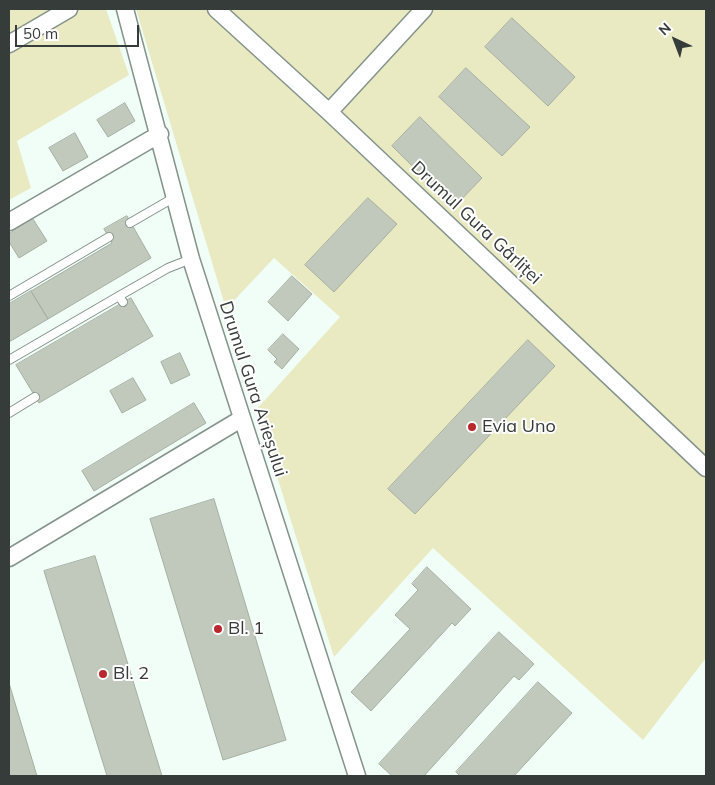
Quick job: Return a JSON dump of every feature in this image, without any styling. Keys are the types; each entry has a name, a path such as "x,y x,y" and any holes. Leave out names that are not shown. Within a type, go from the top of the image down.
{"street":[{"path":"9,44 69,9"},
{"name":"Drumul Gura Arieșului","path":"125,9 160,134 191,259 357,776"},
{"name":"Drumul Gura Gârliței","path":"216,9 329,112 706,468"},
{"path":"329,112 424,9"},
{"path":"9,222 160,134"},
{"path":"9,558 241,419"}],"lane":[{"path":"130,223 176,197"},
{"path":"9,296 109,237"},
{"path":"9,360 121,299 168,268 191,259"},
{"path":"9,401 11,412 35,397"}],"green space":[{"path":"9,9 106,9 129,75 17,141 31,188 9,200"},
{"path":"136,9 706,9 706,658 643,740 433,548 334,657 256,410 340,317 274,258 226,309"}],"building":[{"path":"512,18 575,77 548,106 485,47"},
{"path":"466,68 530,127 502,156 439,97"},
{"path":"125,103 135,121 108,137 97,120"},
{"path":"420,117 482,178 454,207 392,146"},
{"path":"75,133 88,157 63,171 49,148"},
{"path":"368,198 397,224 334,292 305,265"},
{"path":"127,216 151,258 48,319 31,291 112,243 104,229"},
{"path":"33,219 47,241 19,258 9,242 9,234"},
{"path":"292,276 312,294 288,321 268,302"},
{"path":"31,291 48,319 9,342 9,304"},
{"path":"131,298 153,336 39,403 16,365"},
{"path":"283,334 299,349 282,369 274,362 277,359 268,350"},
{"name":"Evia Uno","path":"528,340 555,366 415,514 388,489"},
{"path":"180,353 190,375 171,384 161,362"},
{"path":"133,378 146,400 122,413 110,391"},
{"path":"194,403 206,423 94,491 82,471"},
{"name":"Bl. 1","path":"214,499 286,740 223,760 150,519"},
{"name":"Bl. 2","path":"95,556 162,776 107,776 44,571"},
{"path":"427,567 471,609 455,626 452,623 371,711 351,692 410,629 395,615 418,590 412,584"},
{"path":"499,632 534,664 519,680 514,676 424,776 392,776 379,764"},
{"path":"538,682 572,713 514,776 460,776 456,772"},
{"path":"9,683 37,776 9,776"}],"place":[{"name":"Evia Uno","path":"472,427"},
{"name":"Bl. 1","path":"218,629"},
{"name":"Bl. 2","path":"103,674"}]}
